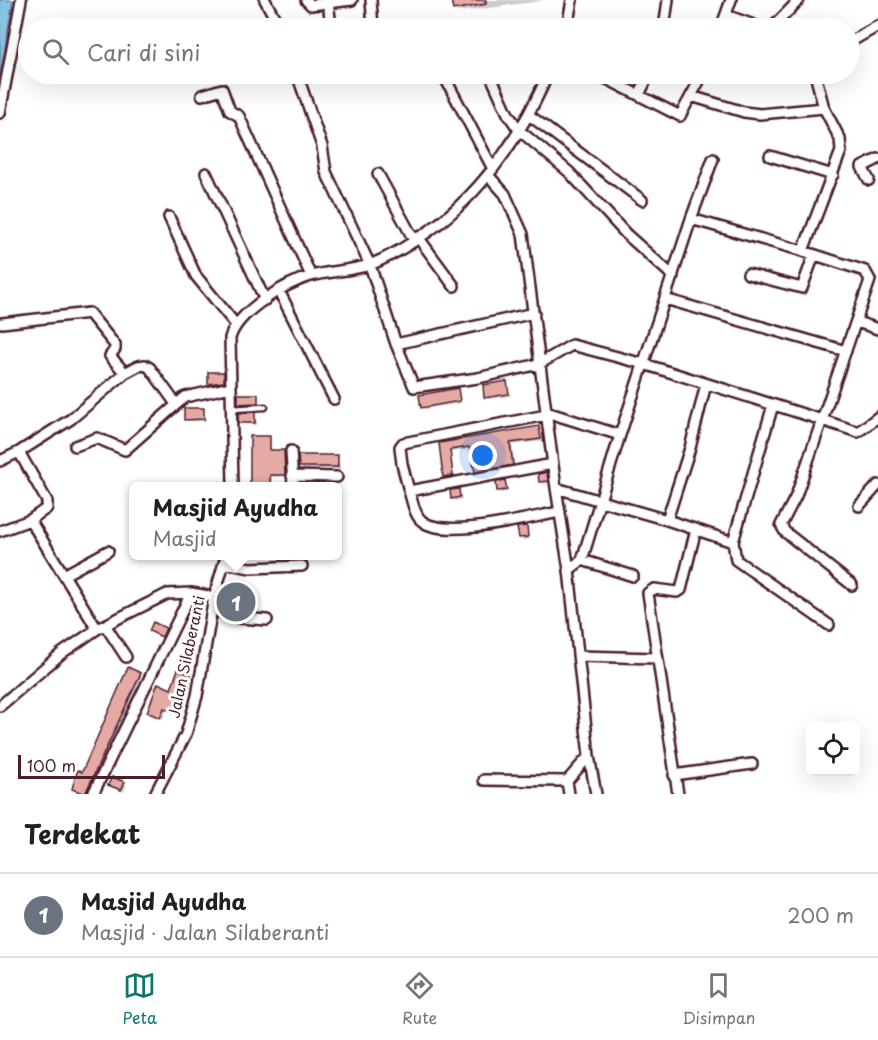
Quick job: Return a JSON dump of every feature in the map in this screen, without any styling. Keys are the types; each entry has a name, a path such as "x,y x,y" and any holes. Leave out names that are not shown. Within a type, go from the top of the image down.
{"street":[{"path":"0,112 21,0"},
{"path":"265,0 275,18"},
{"path":"306,0 311,5 352,0"},
{"path":"371,0 372,18"},
{"path":"569,18 572,0"},
{"path":"665,18 668,0"},
{"path":"725,18 731,0"},
{"path":"782,18 799,0"},
{"path":"329,2 330,18"},
{"path":"726,15 734,18"},
{"path":"860,36 878,26"},
{"path":"300,84 322,146 326,172 370,265 412,386 478,378 539,364 572,345 644,364 862,431 878,417"},
{"path":"448,84 490,172 505,194 523,234 569,570 589,756 596,794"},
{"path":"494,84 508,114 519,130 569,172 626,234 673,276"},
{"path":"233,482 230,338 236,325 279,291 310,276 370,265 416,238 463,204 490,172 530,115 544,84"},
{"path":"617,84 680,116 698,84"},
{"path":"639,95 644,84"},
{"path":"803,251 833,175 841,145 824,108 818,84"},
{"path":"202,95 222,89 230,111 239,116 310,276"},
{"path":"691,96 744,112 760,114 824,108"},
{"path":"530,115 642,200"},
{"path":"770,156 833,175"},
{"path":"569,570 582,560 602,501 620,435 713,159"},
{"path":"869,180 862,167 878,159"},
{"path":"206,173 266,300"},
{"path":"378,174 416,238 454,286"},
{"path":"169,217 196,276 236,325"},
{"path":"691,219 803,251 867,274 870,284 857,322 796,496 781,525 786,532 852,585"},
{"path":"748,274 799,289 804,286 814,255"},
{"path":"279,291 334,399"},
{"path":"665,299 846,351"},
{"path":"2,323 89,313 115,345 110,356 125,373"},
{"path":"396,344 534,313"},
{"path":"857,322 878,329"},
{"path":"0,461 19,452 71,419 125,373 145,365 150,368 176,404"},
{"path":"667,520 690,448 706,384"},
{"path":"75,446 97,438 124,450 176,404 194,393 231,387"},
{"path":"773,405 733,542 736,560 829,625"},
{"path":"560,512 471,528 447,529 423,522 419,518 410,491 402,464 400,447 403,443 546,414 620,435"},
{"path":"291,451 293,482"},
{"path":"0,531 30,520 48,505 19,452"},
{"path":"410,491 553,465"},
{"path":"292,476 337,477"},
{"path":"859,506 878,485"},
{"path":"556,488 733,542"},
{"path":"30,520 64,575 101,627 126,657"},
{"path":"678,794 648,593 654,589 677,592 681,590 696,529"},
{"path":"64,575 108,551"},
{"name":"Jalan Silaberanti","path":"155,794 186,734 197,696 214,597 225,560"},
{"path":"228,560 250,568 302,566"},
{"path":"582,560 633,576"},
{"path":"0,706 62,653 101,627 167,594 191,592 214,597"},
{"path":"93,794 191,592"},
{"path":"212,609 239,618 267,621"},
{"path":"578,656 657,658"},
{"path":"484,780 567,781 589,756"},
{"path":"674,775 752,764"},
{"path":"567,781 569,794"}],"lane":[{"path":"232,409 265,407"}],"water":[{"path":"0,0 13,0 0,77"}],"building":[{"path":"451,0 486,0 486,4 453,10"},
{"path":"208,372 224,372 224,382 208,384"},
{"path":"507,381 509,394 484,398 483,385"},
{"path":"458,388 460,401 421,408 419,395"},
{"path":"238,394 258,394 258,403 238,404"},
{"path":"184,408 204,408 204,419 184,420"},
{"path":"255,412 255,423 238,423 238,413"},
{"path":"539,426 541,439 510,443 513,465 475,472 469,447 450,450 453,476 443,477 439,443"},
{"path":"250,436 270,436 270,450 284,450 285,475 270,475 270,482 250,482"},
{"path":"298,455 338,455 338,467 299,467"},
{"path":"547,472 548,481 539,482 538,474"},
{"path":"505,480 507,490 497,491 496,482"},
{"path":"459,489 460,497 451,499 450,490"},
{"path":"527,526 528,537 519,538 517,527"},
{"path":"233,588 250,597 242,611 223,606"},
{"path":"153,622 166,628 162,637 149,631"},
{"path":"128,667 141,673 85,794 72,789 78,770 82,772"},
{"path":"178,669 191,675 179,715 164,708 160,718 147,712 158,683 171,689"},
{"path":"112,777 125,782 121,790 108,785"}],"place":[{"name":"Masjid Ayudha","path":"236,602"}]}
